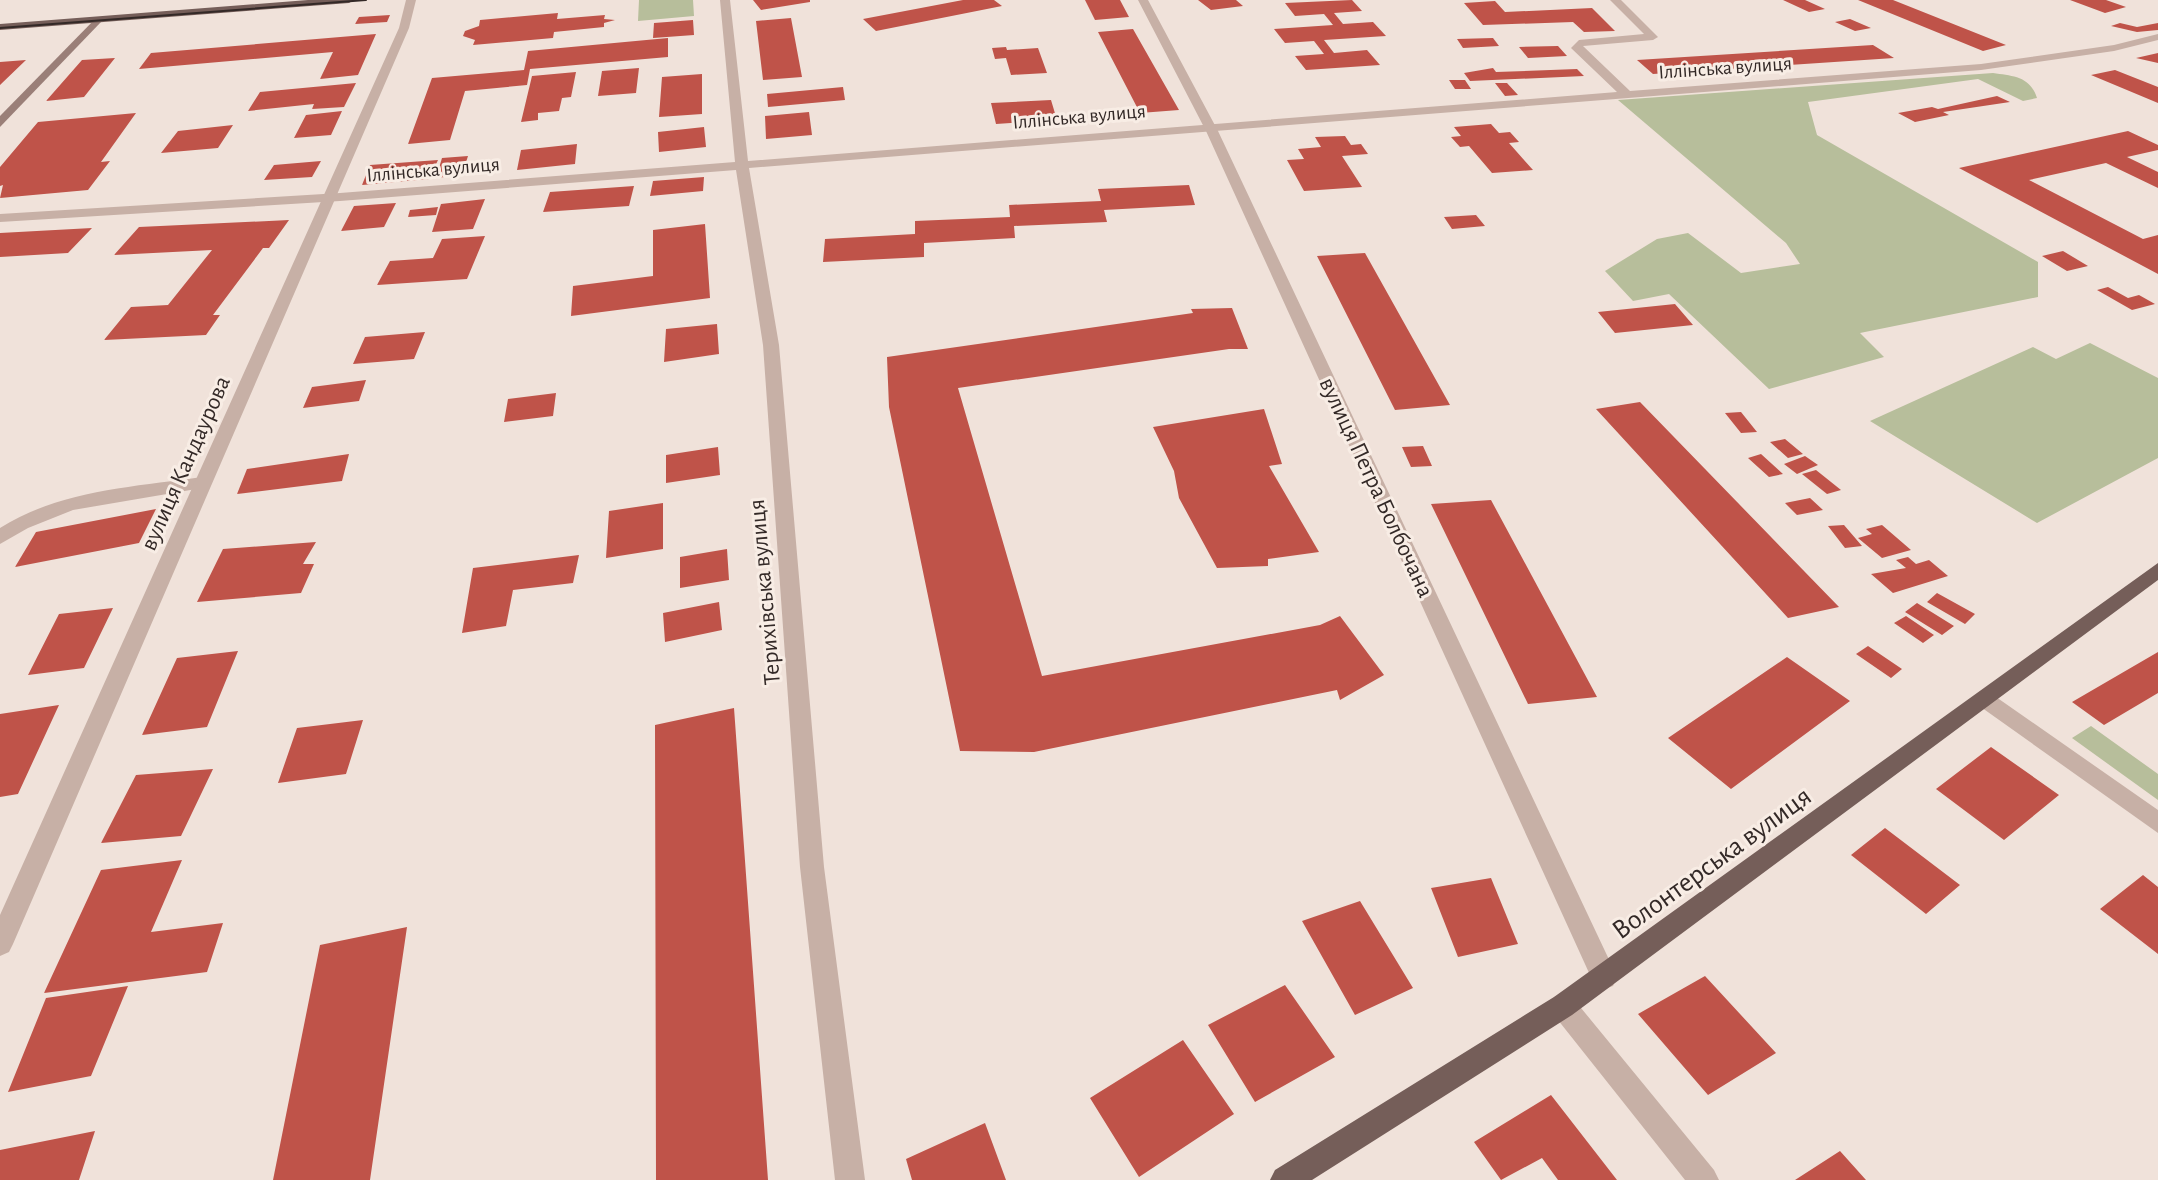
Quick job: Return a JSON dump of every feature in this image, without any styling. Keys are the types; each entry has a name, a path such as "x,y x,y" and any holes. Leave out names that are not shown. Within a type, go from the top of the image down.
{"main road":[{"path":"0,27 349,0"},
{"path":"0,123 97,20"},
{"name":"Волонтерська вулиця","path":"1285,1180 1563,1006 2158,570"}],"street":[{"name":"вулиця Кандаурова","path":"0,944 330,198 404,28 411,0"},
{"name":"Терихівська вулиця","path":"725,0 742,163 771,345 812,867 850,1180"},
{"name":"вулиця Петра Болбочана","path":"1143,0 1210,126 1604,977"},
{"path":"1615,0 1653,37 1591,40 1579,43 1577,48 1627,95"},
{"name":"Іллінська вулиця","path":"0,218 330,198 2005,65 2158,37"},
{"path":"0,537 22,520 59,508 202,483"},
{"path":"1986,699 2158,823"},
{"path":"1563,1006 1704,1180"}],"green space":[{"path":"639,0 693,0 694,16 638,21"},
{"path":"1993,73 2025,81 2037,98 2023,101 1978,79 1808,102 1817,135 2038,262 2038,297 1860,333 1884,357 1769,389 1669,294 1633,301 1605,271 1657,239 1688,233 1741,273 1800,264 1786,243 1618,100"},
{"path":"2090,343 2158,378 2158,458 2037,523 1870,421 2033,347 2056,359"},
{"path":"2091,726 2158,774 2158,800 2072,738"}],"building":[{"path":"753,0 810,0 810,2 761,10"},
{"path":"963,0 994,0 1002,6 876,31 863,19"},
{"path":"1085,0 1120,0 1129,17 1095,20"},
{"path":"1198,0 1236,0 1243,6 1211,10"},
{"path":"1352,0 1362,11 1334,13 1343,24 1373,22 1386,36 1324,40 1334,53 1367,50 1380,65 1306,70 1295,56 1324,54 1314,41 1285,43 1274,29 1333,25 1324,14 1295,16 1285,3"},
{"path":"1783,0 1805,0 1825,9 1809,12"},
{"path":"1858,0 1893,0 2006,45 1983,51"},
{"path":"2070,0 2106,0 2126,7 2105,13"},
{"path":"1495,1 1505,12 1592,8 1615,31 1584,32 1573,22 1483,25 1464,3"},
{"path":"558,13 557,19 605,15 604,19 615,20 604,23 604,27 554,32 553,38 473,45 475,40 463,36 465,31 479,26 480,20"},
{"path":"390,15 387,22 355,24 359,17"},
{"path":"791,18 802,77 763,80 756,21"},
{"path":"1850,19 1871,28 1855,31 1835,22"},
{"path":"693,20 694,35 653,38 654,23"},
{"path":"2120,23 2137,27 2158,23 2158,30 2137,32 2111,26"},
{"path":"1133,29 1179,110 1140,113 1098,32"},
{"path":"376,34 358,75 320,79 333,52 139,69 151,53"},
{"path":"668,38 668,57 530,69 527,85 465,91 450,140 408,144 432,78 524,70 528,51"},
{"path":"1493,38 1499,46 1463,48 1457,39"},
{"path":"1873,45 1894,58 1653,74 1637,60"},
{"path":"1558,46 1567,56 1528,58 1519,47"},
{"path":"1006,47 1007,50 1038,48 1047,73 1011,75 1006,58 995,59 992,48"},
{"path":"2158,53 2158,63 2136,58"},
{"path":"115,58 84,97 46,101 82,60"},
{"path":"26,60 0,85 0,62"},
{"path":"639,68 636,93 598,96 602,71"},
{"path":"1493,68 1496,72 1577,69 1584,76 1470,81 1464,73"},
{"path":"2115,70 2158,87 2158,103 2091,75"},
{"path":"576,72 571,97 562,98 559,111 538,113 538,120 521,122 532,76"},
{"path":"702,74 702,114 659,117 662,77"},
{"path":"1449,80 1465,80 1471,89 1455,89"},
{"path":"356,83 344,107 312,109 314,104 248,111 260,92"},
{"path":"1495,83 1507,83 1518,95 1505,96"},
{"path":"843,87 845,100 768,107 767,94"},
{"path":"1997,96 2010,102 1943,112 1949,115 1915,122 1898,113 1932,107 1938,109"},
{"path":"1051,100 1057,120 996,124 991,103"},
{"path":"342,111 331,135 294,138 306,115"},
{"path":"809,112 812,135 766,139 765,116"},
{"path":"136,113 101,162 110,161 88,190 0,198 3,185 0,186 0,167 38,122"},
{"path":"1491,124 1499,133 1510,132 1519,142 1509,143 1533,170 1492,173 1469,146 1460,147 1451,137 1461,136 1454,127"},
{"path":"233,125 218,148 161,153 178,131"},
{"path":"704,127 706,147 659,152 658,132"},
{"path":"2128,131 2158,145 2158,150 2127,157 2158,172 2158,188 2106,163 2029,180 2143,239 2158,235 2158,274 1959,168"},
{"path":"1345,136 1351,145 1361,144 1368,154 1342,156 1362,187 1304,191 1287,160 1304,159 1298,149 1321,147 1315,137"},
{"path":"577,144 575,164 517,170 521,150"},
{"path":"468,156 462,175 436,178 442,158"},
{"path":"438,160 429,179 362,185 370,165"},
{"path":"321,161 312,177 264,180 274,165"},
{"path":"704,177 703,191 650,196 653,181"},
{"path":"1189,185 1195,205 1104,210 1107,222 1014,226 1015,238 924,243 924,257 823,262 825,239 915,234 915,221 1010,217 1009,205 1101,201 1098,189"},
{"path":"634,186 629,206 543,212 550,192"},
{"path":"485,199 473,229 432,232 441,204"},
{"path":"396,203 384,227 341,231 354,206"},
{"path":"438,207 436,215 408,217 410,210"},
{"path":"1476,215 1485,226 1452,229 1444,217"},
{"path":"289,220 269,248 263,248 213,315 220,315 206,335 104,340 131,307 168,305 212,250 114,255 139,227"},
{"path":"705,224 710,298 571,316 573,286 653,276 653,230"},
{"path":"92,228 68,253 0,257 0,233"},
{"path":"485,236 467,279 377,285 390,261 433,258 442,239"},
{"path":"2063,251 2088,266 2067,271 2042,256"},
{"path":"1365,253 1450,405 1395,410 1317,256"},
{"path":"2108,287 2128,298 2139,295 2155,304 2132,310 2097,290"},
{"path":"1675,304 1693,325 1615,333 1598,312"},
{"path":"1232,308 1248,349 1229,349 958,388 1042,676 1320,625 1340,616 1384,675 1340,700 1337,690 1034,752 960,751 889,407 887,357 1193,313 1191,309"},
{"path":"717,324 719,354 664,362 666,329"},
{"path":"425,332 414,359 353,364 365,337"},
{"path":"366,380 359,401 303,408 312,387"},
{"path":"556,393 553,416 504,422 508,399"},
{"path":"1640,402 1839,607 1788,618 1596,409"},
{"path":"1264,409 1282,464 1269,466 1319,552 1268,559 1268,566 1217,568 1179,498 1174,471 1153,427"},
{"path":"1741,412 1757,432 1741,433 1725,413"},
{"path":"1785,439 1803,454 1788,458 1770,442"},
{"path":"1423,446 1432,466 1411,467 1402,447"},
{"path":"718,447 720,475 666,483 666,455"},
{"path":"349,454 342,481 237,494 247,469"},
{"path":"1761,454 1783,474 1769,477 1748,458"},
{"path":"1805,456 1818,465 1797,474 1784,464"},
{"path":"1816,470 1841,490 1827,494 1802,474"},
{"path":"1810,498 1823,510 1797,515 1785,503"},
{"path":"1491,500 1597,697 1528,704 1431,504"},
{"path":"663,503 663,549 606,558 609,511"},
{"path":"156,509 139,543 15,567 36,532"},
{"path":"1844,525 1862,546 1845,548 1828,526"},
{"path":"1882,525 1911,550 1882,558 1858,538 1872,534 1866,529"},
{"path":"316,542 303,564 314,564 301,593 197,602 223,549"},
{"path":"727,549 729,580 680,588 680,557"},
{"path":"579,555 573,583 513,590 506,626 462,633 473,568"},
{"path":"1908,557 1916,564 1929,560 1948,576 1893,593 1871,574 1906,568 1896,560"},
{"path":"1937,593 1975,614 1965,624 1927,602"},
{"path":"719,602 722,630 665,642 663,613"},
{"path":"1917,603 1954,626 1942,635 1905,612"},
{"path":"113,608 84,668 28,675 59,614"},
{"path":"1906,616 1934,635 1923,643 1894,623"},
{"path":"1868,646 1902,669 1891,678 1856,654"},
{"path":"238,651 207,727 142,735 177,658"},
{"path":"2158,652 2158,693 2104,725 2072,702"},
{"path":"1787,657 1850,701 1731,789 1668,738"},
{"path":"59,705 18,794 0,797 0,714"},
{"path":"734,708 768,1180 656,1180 655,725"},
{"path":"363,720 346,774 278,783 297,728"},
{"path":"1991,747 2059,795 2004,840 1936,789"},
{"path":"213,769 181,836 101,843 136,775"},
{"path":"1885,828 1960,885 1926,914 1851,855"},
{"path":"182,860 151,932 223,923 207,972 44,993 101,870"},
{"path":"2143,875 2158,887 2158,954 2100,909"},
{"path":"1491,878 1518,944 1458,957 1431,888"},
{"path":"1360,901 1413,988 1355,1015 1302,921"},
{"path":"407,927 370,1180 273,1180 320,945"},
{"path":"1705,976 1776,1053 1708,1095 1638,1014"},
{"path":"1285,985 1335,1057 1255,1102 1208,1025"},
{"path":"128,986 91,1076 8,1092 46,998"},
{"path":"1183,1040 1234,1114 1139,1177 1090,1098"},
{"path":"1551,1095 1617,1180 1558,1180 1542,1158 1501,1180 1474,1142"},
{"path":"985,1123 1006,1180 912,1180 906,1159"},
{"path":"95,1131 79,1180 0,1180 0,1150"},
{"path":"1840,1151 1866,1180 1795,1180"}],"tram line":[{"path":"0,28 366,0"}]}
